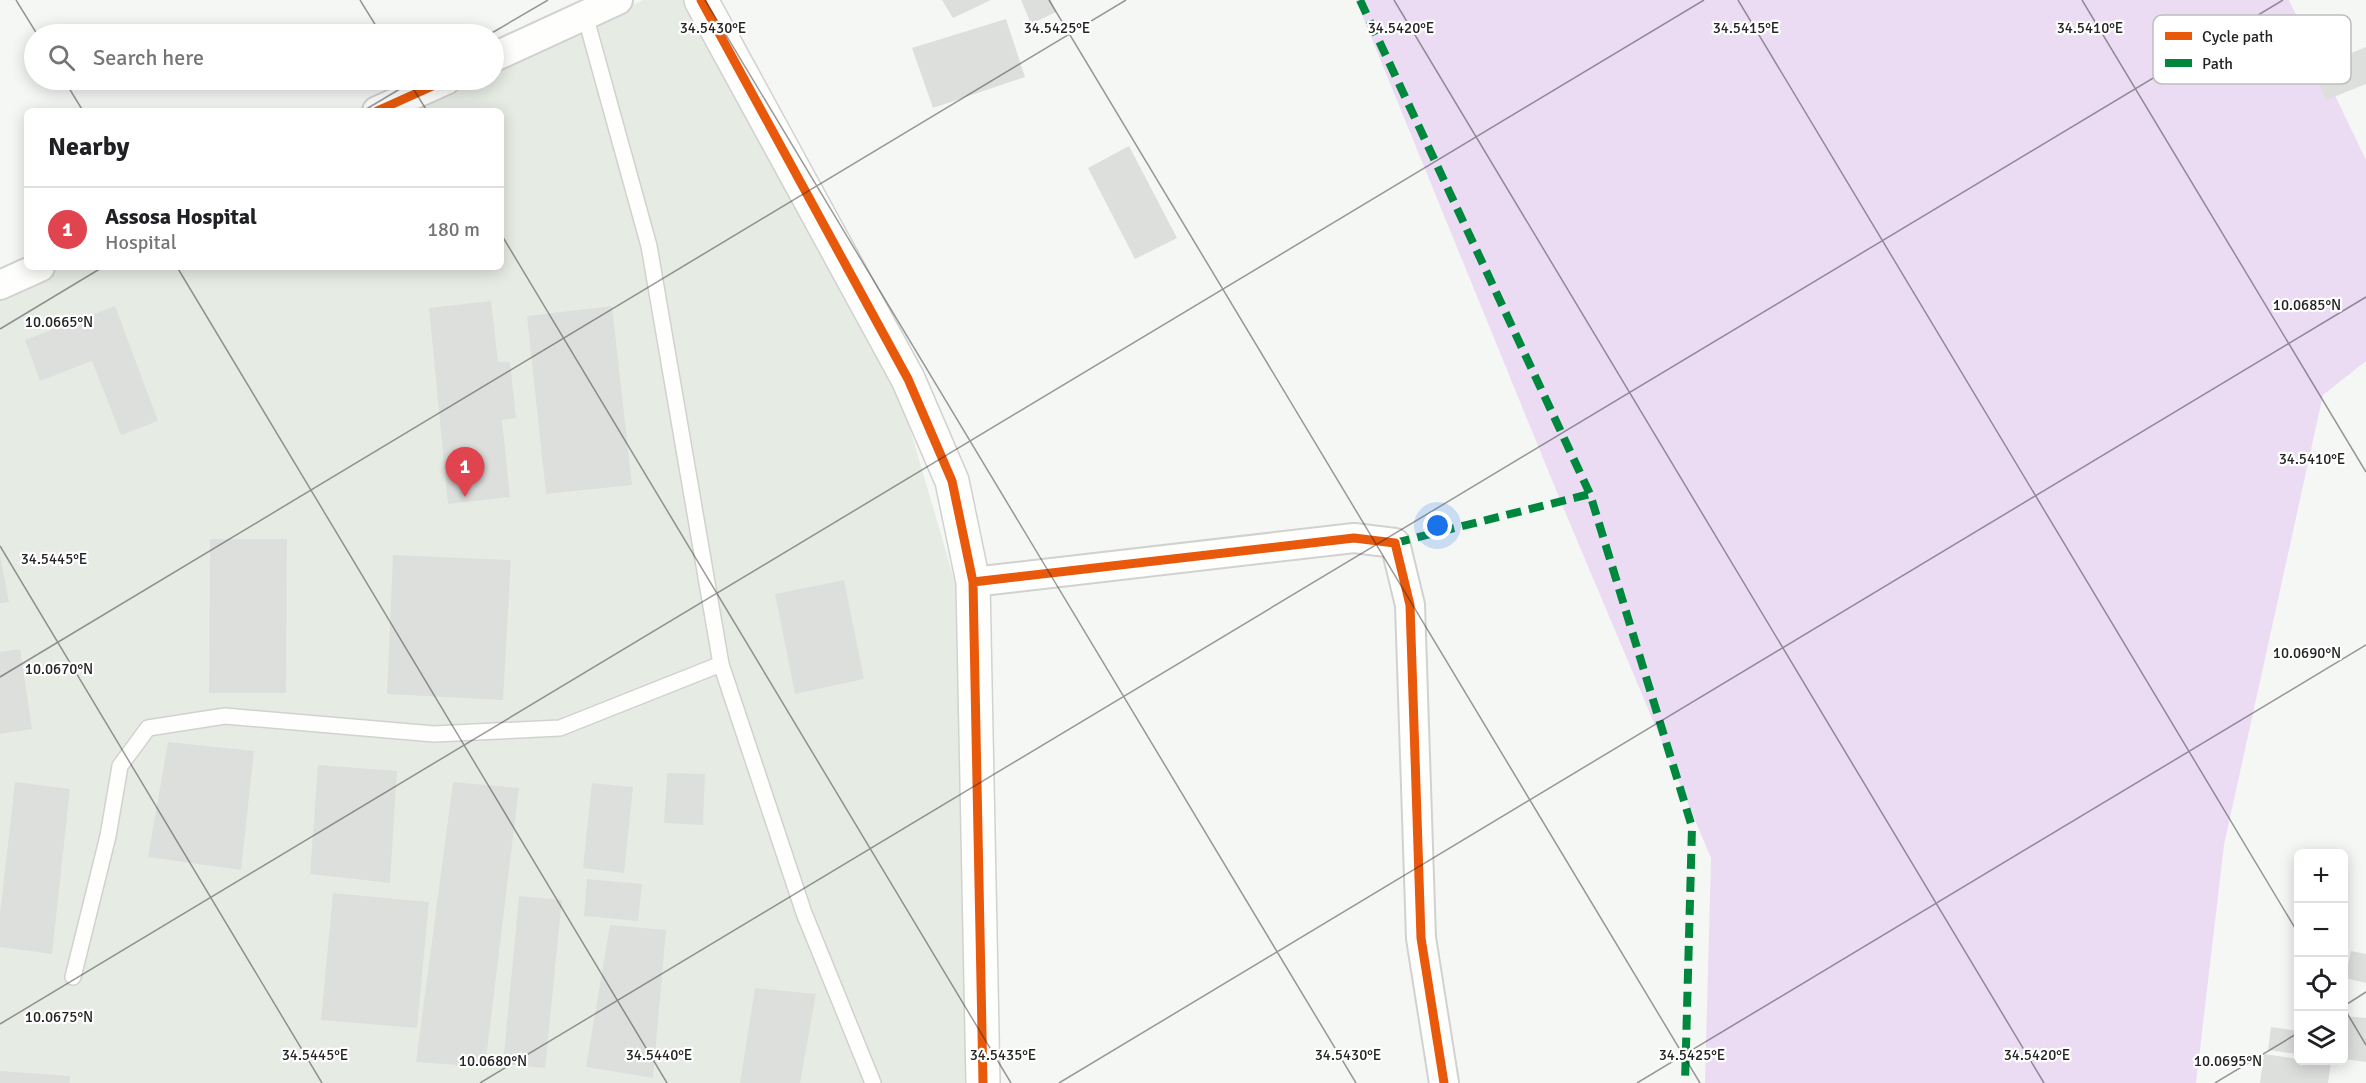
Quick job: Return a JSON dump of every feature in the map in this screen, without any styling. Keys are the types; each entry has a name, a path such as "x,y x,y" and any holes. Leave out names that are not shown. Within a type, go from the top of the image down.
{"street":[{"path":"504,52 618,0"},
{"path":"701,0 908,379 952,481 974,582 983,1083"},
{"path":"384,108 424,90"},
{"path":"0,285 33,270"},
{"path":"974,582 1354,538 1395,543 1410,605 1421,938 1444,1083"}],"lane":[{"path":"585,15 649,246 721,664 804,913 873,1083"},
{"path":"73,977 108,836 120,766 148,728 225,716 434,734 560,728 721,664"}],"shaded area":[{"path":"643,0 690,0 901,398 959,596 973,1083 0,1083 0,294 52,270 504,270 504,108 407,108 447,90 504,90 504,63"},
{"path":"1356,0 2289,0 2296,15 2153,15 2153,84 2329,84 2366,160 2366,361 2323,395 2224,845 2196,1083 1705,1083 1711,858 1563,507"}],"building":[{"path":"942,0 991,0 953,18"},
{"path":"1021,0 1051,0 1056,12 1031,24"},
{"path":"1006,19 1025,77 933,108 912,48"},
{"path":"2366,47 2366,84 2326,100 2319,84 2351,84 2351,53"},
{"path":"1129,146 1177,238 1135,259 1088,168"},
{"path":"491,301 498,362 510,362 516,418 502,420 510,497 448,504 429,308"},
{"path":"115,306 158,421 121,435 92,361 40,381 25,340"},
{"path":"612,306 632,485 546,494 527,316"},
{"path":"210,539 287,539 286,693 209,693"},
{"path":"0,555 9,602 0,603"},
{"path":"393,555 511,560 503,700 387,694"},
{"path":"844,580 864,679 795,694 775,594"},
{"path":"20,649 32,729 0,734 0,652"},
{"path":"168,742 254,751 241,870 148,857"},
{"path":"318,765 397,771 390,883 310,874"},
{"path":"667,773 705,774 703,825 664,823"},
{"path":"15,782 70,789 52,954 0,947 0,914"},
{"path":"453,782 519,788 485,1067 416,1062"},
{"path":"592,783 633,787 624,873 583,868"},
{"path":"587,879 642,884 638,921 584,916"},
{"path":"333,893 429,902 417,1028 321,1020"},
{"path":"519,896 562,900 545,1068 503,1064"},
{"path":"610,925 666,930 653,1078 586,1067"},
{"path":"2351,951 2366,954 2366,983 2348,979"},
{"path":"755,988 816,994 800,1083 740,1083"},
{"path":"2348,1016 2366,1018 2366,1062 2348,1060"},
{"path":"2271,1027 2294,1030 2294,1053 2268,1050"},
{"path":"2264,1054 2294,1058 2294,1065 2331,1065 2328,1083 2260,1083"},
{"path":"0,1071 70,1076 70,1083 0,1083"}],"marked path":[{"path":"1360,0 1590,494 1692,827 1685,1083"},
{"path":"1395,543 1590,494"}],"cycle path":[{"path":"701,0 908,379 952,481 973,582 983,1083"},
{"path":"384,108 424,90"},
{"path":"973,582 1354,538 1395,543 1410,605 1421,938 1444,1083"}],"place":[{"name":"Assosa Hospital","path":"465,497"}]}
